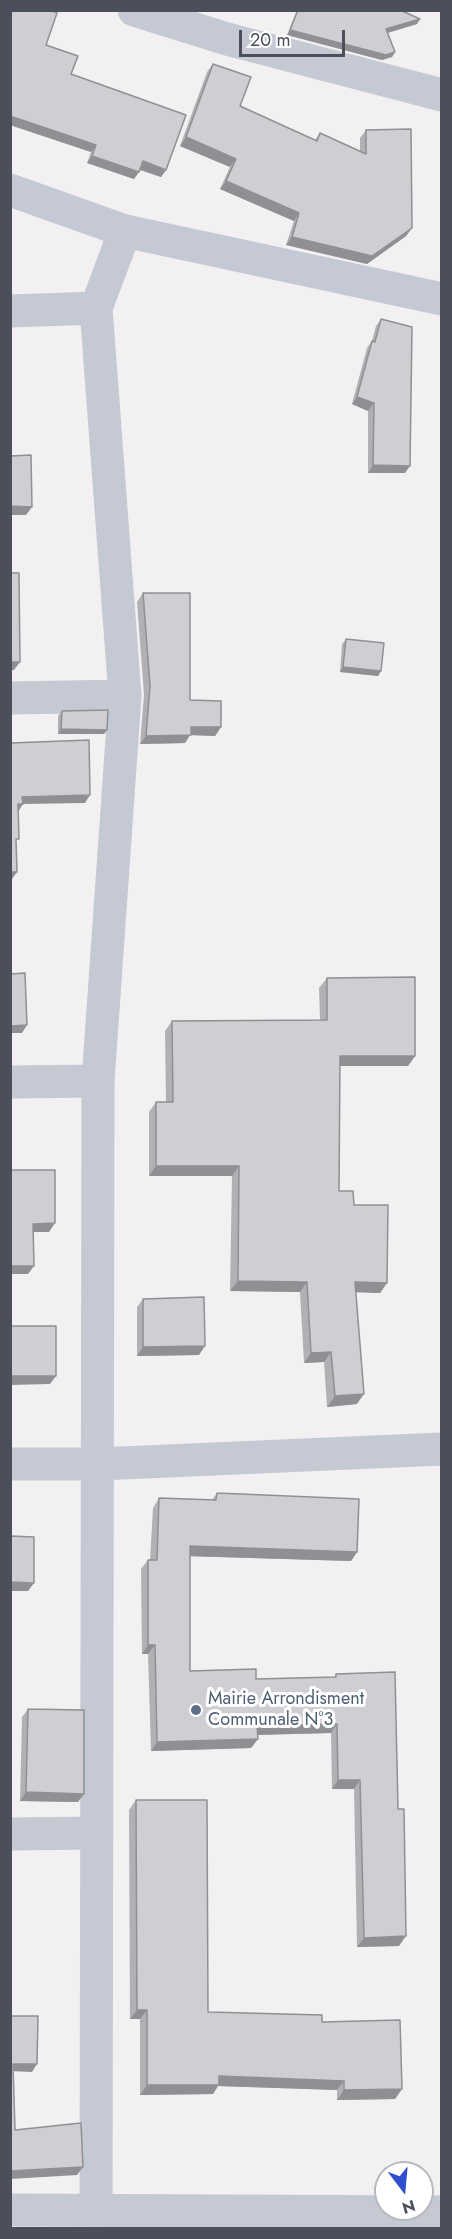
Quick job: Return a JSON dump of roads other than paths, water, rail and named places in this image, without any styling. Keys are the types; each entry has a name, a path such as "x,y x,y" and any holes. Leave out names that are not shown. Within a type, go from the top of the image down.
{"street":[{"path":"134,10 227,39 441,95"},
{"path":"10,190 125,231 441,299"},
{"path":"96,2220 98,1081 125,696 96,308 125,231"},
{"path":"10,311 96,308"},
{"path":"10,698 125,696"},
{"path":"10,1082 98,1081"},
{"path":"10,1464 99,1464 441,1449"},
{"path":"10,1834 97,1833"},
{"path":"10,2210 96,2220 441,2212"}],"place":[{"name":"Mairie Arrondisment Communale N°3","path":"196,1710"}]}
